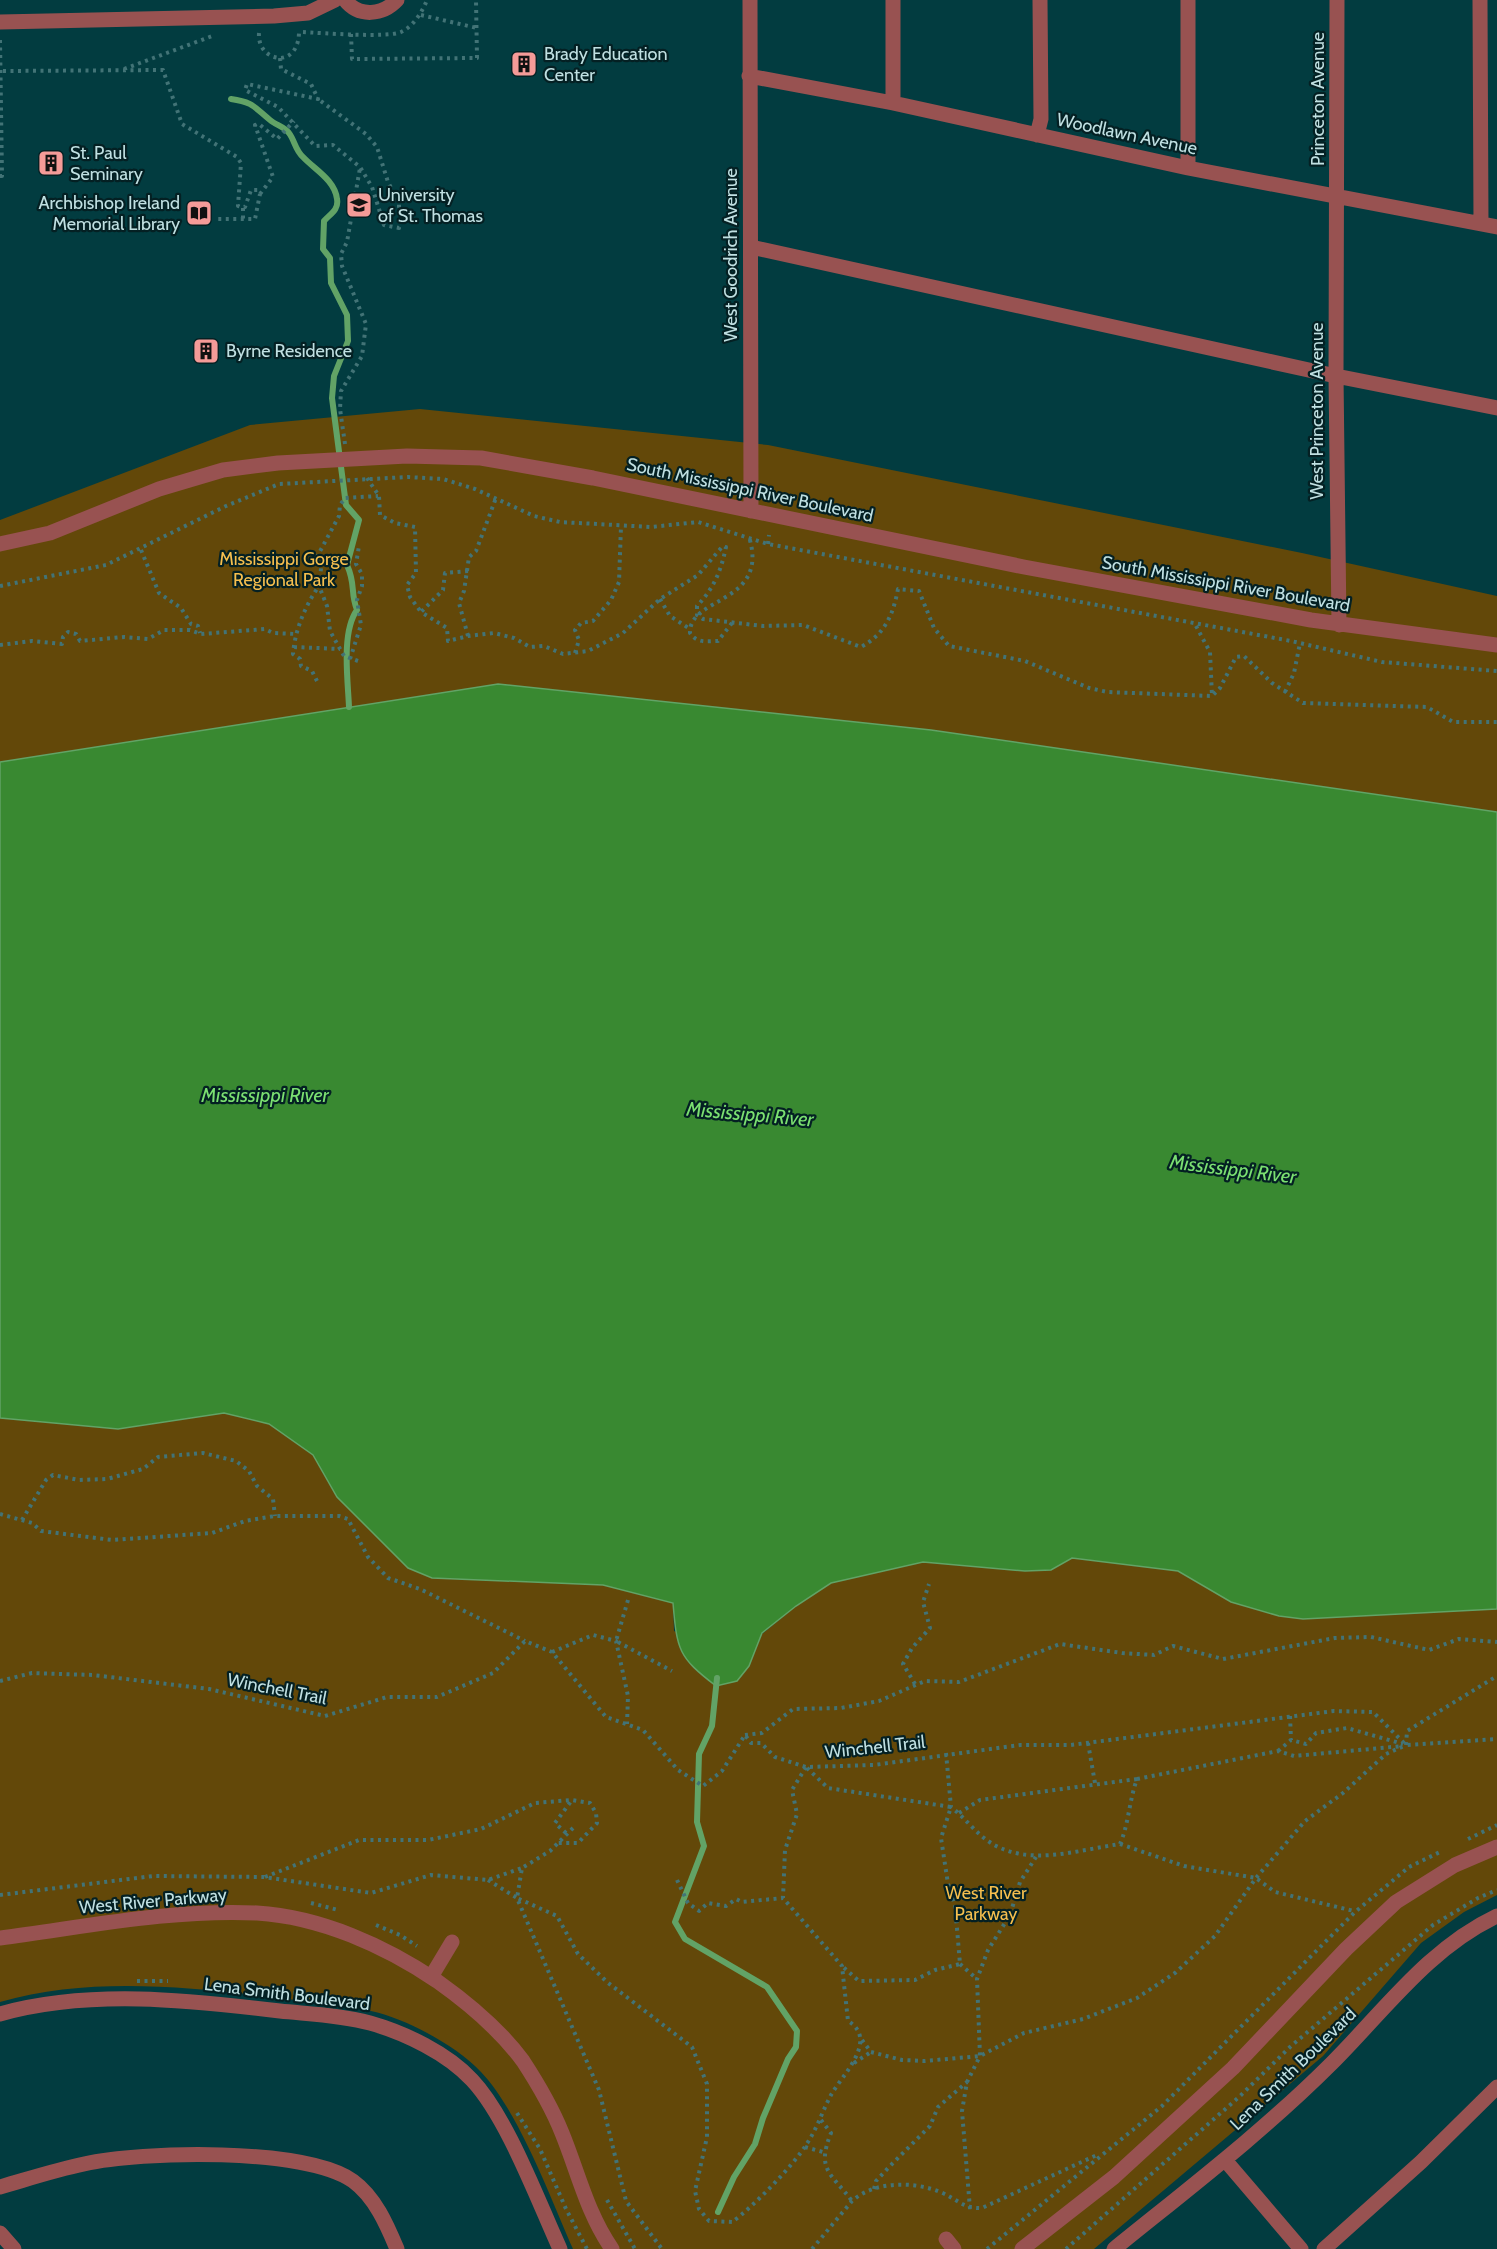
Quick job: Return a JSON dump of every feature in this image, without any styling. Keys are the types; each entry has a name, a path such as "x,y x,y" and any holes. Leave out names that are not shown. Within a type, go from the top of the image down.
{"street":[{"path":"0,22 274,16 308,13 335,0"},
{"path":"345,0 358,10 368,13 388,8 397,0"},
{"name":"West Goodrich Avenue","path":"750,0 751,511"},
{"path":"892,0 892,103"},
{"path":"1037,135 1041,119 1040,0"},
{"path":"1188,0 1188,168"},
{"name":"Princeton Avenue","path":"1337,0 1338,197"},
{"path":"1480,0 1481,223"},
{"name":"Woodlawn Avenue","path":"749,76 892,103 1188,168 1497,227"},
{"name":"West Princeton Avenue","path":"1338,197 1336,376 1339,625"},
{"path":"751,247 1336,376 1497,408"},
{"name":"South Mississippi River Boulevard","path":"0,544 50,533 159,489 224,470 278,463 407,456 481,458 1024,567 1339,625 1497,645"},
{"path":"1022,2249 1114,2177 1233,2068 1346,1949 1396,1902 1455,1866 1497,1847"},
{"name":"West River Parkway","path":"0,1938 166,1916 259,1913 346,1933 399,1958 460,1998 522,2060 551,2108 599,2230 612,2249"},
{"name":"Lena Smith Boulevard","path":"1114,2249 1225,2160 1332,2064 1435,1956 1473,1927 1497,1916"},
{"path":"430,1977 452,1942"},
{"name":"Lena Smith Boulevard","path":"0,2014 21,2008 89,2001 154,1999 223,2004 329,2017 369,2023 405,2036 440,2055 472,2080 495,2111 560,2249"},
{"path":"1324,2249 1421,2162 1497,2087"},
{"path":"0,2187 84,2163 147,2155 279,2158 316,2165 353,2181 375,2204 397,2249"},
{"path":"1225,2160 1301,2249"},
{"path":"0,2233 14,2249"}],"path":[{"path":"289,32 351,34 400,32 421,15 427,0"},
{"path":"351,34 352,59 477,58 476,0"},
{"path":"421,15 477,28"},
{"path":"259,33 259,42 265,52 280,58 292,53 299,41 299,32"},
{"path":"249,33 269,33"},
{"path":"121,70 216,35"},
{"path":"0,38 3,71 2,176 0,176"},
{"path":"280,58 281,69 311,84 318,99"},
{"path":"3,71 163,70 182,124 237,157 241,163 237,202 238,206 243,207"},
{"path":"247,84 318,99 366,134 377,147 388,182 399,203 399,228 384,225 372,187 360,167 333,145 315,146 278,107 245,90 247,84"},
{"path":"216,219 251,220 256,217 260,194 273,177 255,125 259,124 264,127 276,139 293,122"},
{"path":"351,452 345,443 340,409 341,391 362,356 366,324 342,267 341,254 348,242 360,167"},
{"path":"243,220 243,207 247,204 251,190 258,190 260,194"},
{"path":"362,470 379,496 380,515 395,523 415,527 416,573 407,585 410,597 421,612 447,628 448,641 494,633 514,638 530,647 544,646 563,654 588,651 623,633 660,599 699,575 722,547 726,547 722,569 710,592 697,606 697,615 690,629"},
{"path":"0,586 106,565 141,550 226,506 279,484 408,477 442,479 496,498 534,516 560,522 651,527 699,522 768,544 1300,643 1382,662 1497,671"},
{"path":"317,681 312,671 301,666 300,659 293,654 301,619 319,586 322,560 318,555 339,516 340,505 345,498 379,496"},
{"path":"468,636 459,603 464,591 469,557 476,551 496,498"},
{"path":"575,653 579,640 575,630 581,623 593,621 611,600 619,582 621,525"},
{"path":"768,544 770,535"},
{"path":"697,615 743,587 751,568 749,537"},
{"path":"350,659 361,625 357,600 362,586 362,574 356,564 359,546"},
{"path":"141,550 159,593 182,608 190,624 198,626 201,634"},
{"path":"421,612 442,590 446,573 468,571"},
{"path":"319,586 327,606 330,632 340,650 350,659 358,661"},
{"path":"697,615 703,619 733,622 803,625 861,647 875,640 885,627 894,612 898,589 919,591 934,628 949,646 1025,661 1089,688 1107,692 1212,696 1220,688 1236,657 1244,656 1285,692 1303,703 1427,707 1453,722 1497,722"},
{"path":"660,599 670,616 690,629 694,639 718,641 733,622"},
{"path":"1195,625 1210,652 1212,696"},
{"path":"0,645 32,641 62,644 63,637 68,632 76,634 80,641 124,637 148,639 164,630 190,630 201,634 266,629 273,633 296,634"},
{"path":"1310,637 1310,646"},
{"path":"1285,692 1294,673 1300,643"},
{"path":"294,647 340,650"},
{"path":"22,1520 46,1480 53,1475 79,1480 107,1479 143,1469 158,1457 203,1453 236,1461 249,1471 257,1486 273,1499 275,1516"},
{"path":"0,1514 22,1520 41,1531 112,1540 212,1533 245,1521 275,1516 326,1514 348,1519 364,1551 388,1578 420,1589 552,1652 606,1717 644,1730 678,1770 703,1786 722,1771 740,1739 745,1735 762,1733 793,1709 841,1708 879,1701 925,1681 959,1682 1060,1644 1122,1653 1154,1654 1173,1646 1223,1659 1335,1638 1371,1637 1430,1650 1460,1639 1497,1642"},
{"path":"915,1684 903,1664 912,1648 930,1628 923,1602 929,1584"},
{"path":"627,1724 627,1696 616,1641 628,1600"},
{"path":"552,1652 593,1635 616,1641 672,1671"},
{"name":"Winchell Trail","path":"0,1681 32,1673 93,1675 209,1689 325,1716 387,1697 437,1697 493,1673 525,1641"},
{"path":"1406,1745 1407,1731 1497,1676"},
{"name":"Winchell Trail","path":"745,1735 751,1743 761,1743 775,1757 806,1767 874,1765 946,1753 1020,1745 1088,1743 1334,1711 1372,1712 1406,1745"},
{"path":"1290,1716 1292,1740"},
{"path":"1292,1740 1306,1744 1316,1733 1347,1728 1406,1745"},
{"path":"1278,1751 1294,1756 1497,1739"},
{"path":"959,1813 980,1800 1137,1779 1278,1751 1292,1740"},
{"path":"1088,1743 1095,1783"},
{"path":"842,1966 848,2021 856,2026 861,2040 871,2052 902,2060 925,2061 980,2056 1024,2033 1083,2019 1145,1993 1175,1973 1215,1936 1256,1878 1305,1821 1343,1793 1386,1755 1406,1745"},
{"path":"946,1753 951,1807 941,1838 948,1884 955,1905 960,1964 977,1979"},
{"path":"960,1964 935,1970 915,1980 886,1978 859,1981 842,1966 783,1898 785,1850 797,1814 792,1790 806,1767 828,1788 951,1807 988,1841 1014,1854 1036,1857 1119,1844 1184,1866 1256,1878 1275,1892 1355,1911"},
{"path":"1119,1844 1127,1827 1130,1799 1137,1779"},
{"path":"566,1833 555,1823 573,1800"},
{"path":"264,1877 359,1840 428,1840 481,1829 535,1803 573,1800 590,1803 596,1813 597,1823 578,1843 558,1843"},
{"path":"0,1895 153,1876 264,1877 371,1893 430,1875 488,1880 522,1868 550,1851 573,1828"},
{"path":"970,2209 962,2111 968,2082 980,2056 977,1979 988,1950 1010,1914 1020,1882 1036,1857"},
{"path":"522,1868 517,1898 599,2090 626,2201 662,2249"},
{"path":"488,1880 517,1898 556,1916 578,1954 607,1982 692,2047 707,2084 707,2137 695,2191 699,2209 709,2221 732,2222 742,2215 805,2147 821,2120 831,2096 853,2063 861,2040"},
{"path":"677,1880 688,1903 699,1911 708,1903 726,1906 736,1899 742,1902 783,1898"},
{"path":"1065,2249 1239,2097 1290,2047 1433,1925 1497,1890"},
{"path":"127,1982 148,1979 170,1982"},
{"path":"246,1989 306,1995"},
{"path":"853,2063 871,2052"},
{"path":"874,2189 876,2181 930,2126 938,2107 968,2082"},
{"path":"510,2104 540,2150 566,2209 587,2249"},
{"path":"821,2120 831,2133 823,2152 825,2168 852,2201"},
{"path":"805,2147 823,2152"},
{"path":"812,2249 859,2194 874,2189 914,2183 942,2193 970,2209 982,2208 1105,2151 987,2249"},
{"path":"818,2242 818,2249"}],"green space":[{"name":"Mississippi Gorge Regional Park","path":"420,409 768,445 1302,553 1497,596 1497,812 931,730 498,684 0,762 0,520 250,425"},
{"name":"West River Parkway","path":"224,1413 269,1424 313,1455 337,1497 408,1568 433,1578 603,1585 673,1603 674,1631 749,1666 762,1634 796,1606 831,1583 923,1562 1025,1571 1051,1570 1072,1558 1178,1571 1231,1602 1497,1609 1497,1895 1464,1912 1421,1943 1323,2056 1094,2249 573,2249 533,2156 495,2089 471,2062 458,2052 430,2034 399,2020 371,2011 337,2005 246,1994 140,1986 69,1989 0,2002 0,1418 118,1429"}],"water":[{"name":"Mississippi River","path":"498,684 931,730 1497,812 1497,1609 1303,1619 1279,1616 1231,1602 1178,1571 1072,1558 1051,1570 1025,1571 923,1562 831,1583 796,1606 762,1633 749,1666 737,1681 716,1686 694,1667 682,1651 676,1632 673,1603 603,1585 432,1578 408,1568 337,1497 313,1455 269,1424 224,1413 118,1429 0,1418 0,762"}],"waterway":[{"path":"231,99 253,106 287,131 300,154 332,186 337,199 335,209 324,221 323,249 330,258 331,283 347,315 348,341 334,376 332,398 346,505 359,520 347,565 357,610 352,619 347,644 349,707"},
{"path":"717,1678 712,1726 699,1754 697,1822 704,1846 675,1922 685,1939 767,1987 797,2031 796,2047 788,2059 763,2118 755,2144 734,2177 718,2212"}],"place":[{"name":"Brady Education Center","path":"524,64"},
{"name":"St. Paul Seminary","path":"51,163"},
{"name":"University of St. Thomas","path":"359,205"},
{"name":"Archbishop Ireland Memorial Library","path":"199,213"},
{"name":"Byrne Residence","path":"206,351"}]}
